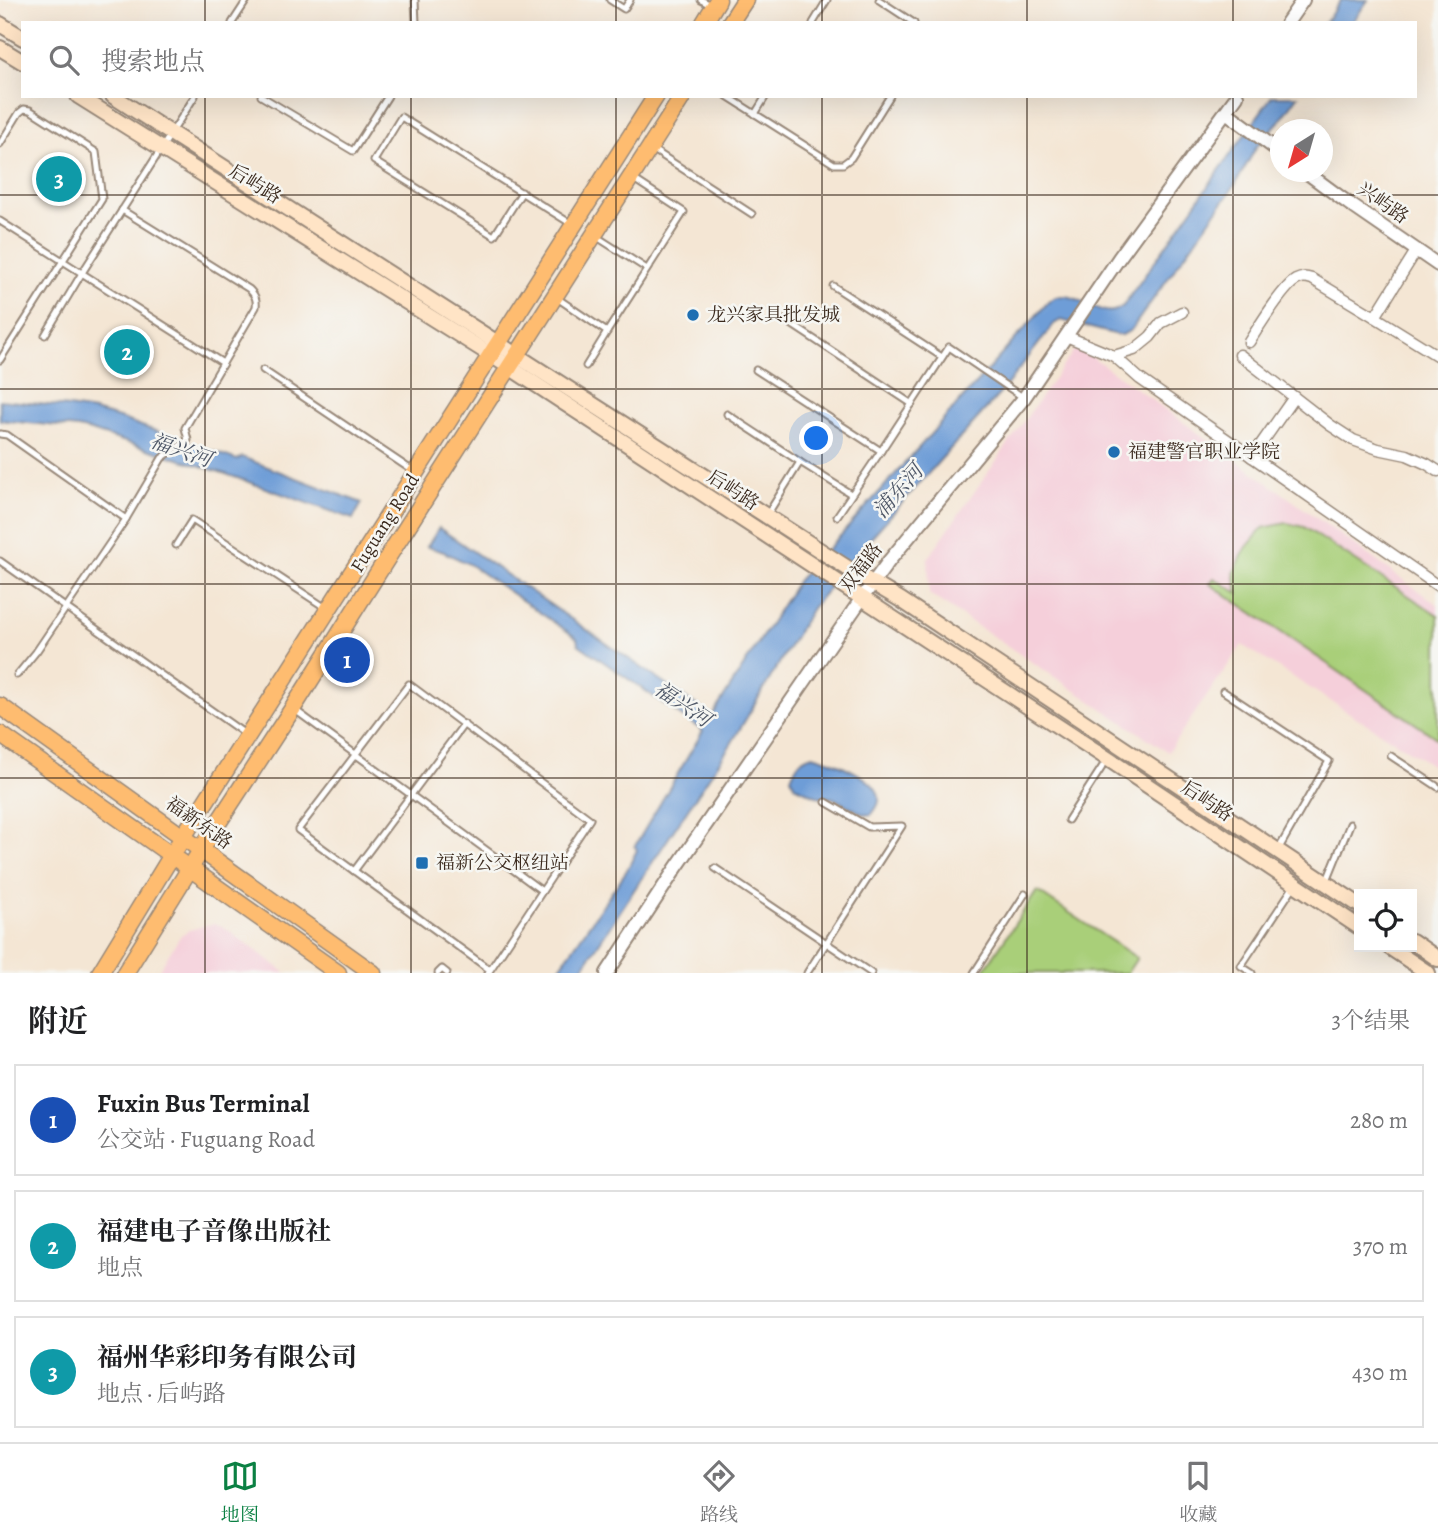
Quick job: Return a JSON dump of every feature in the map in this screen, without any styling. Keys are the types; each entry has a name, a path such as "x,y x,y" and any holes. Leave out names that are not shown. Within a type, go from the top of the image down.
{"main road":[{"path":"731,21 745,0"},
{"path":"705,21 711,2"},
{"path":"0,24 21,37"},
{"path":"0,48 21,61"},
{"name":"后屿路","path":"81,98 766,515 1354,902"},
{"name":"后屿路","path":"116,98 494,349"},
{"name":"Fuguang Road","path":"100,973 247,735 655,98"},
{"name":"Fuguang Road","path":"125,973 189,868 682,98"},
{"name":"后屿路","path":"513,361 862,598 1354,924"},
{"name":"福新东路","path":"0,706 373,973"},
{"path":"0,734 338,973"},
{"path":"1417,944 1438,959"},
{"path":"1397,952 1429,973"}],"street":[{"path":"1288,21 1303,0"},
{"name":"双福路","path":"607,973 862,598 1024,398 1088,302 1236,98"},
{"path":"1226,112 1270,144"},
{"name":"兴屿路","path":"1320,182 1438,265"},
{"path":"1375,317 1416,251"},
{"path":"1249,342 1290,284 1306,277 1438,356"},
{"path":"1114,356 1134,350 1150,337 1161,323 1182,312"},
{"path":"1069,332 1114,356 1140,379 1438,586"},
{"path":"1240,355 1353,440 1407,455 1438,471"},
{"path":"1252,457 1294,397"}],"lane":[{"path":"233,21 247,0"},
{"path":"415,0 416,21"},
{"path":"610,0 624,9 630,0"},
{"path":"814,21 828,0"},
{"path":"879,0 911,21"},
{"path":"45,335 194,98"},
{"path":"264,98 353,150 387,98"},
{"path":"730,98 839,165 851,158 889,98"},
{"path":"755,114 765,98"},
{"path":"0,144 19,113 27,108 96,152 102,199 0,360"},
{"path":"522,192 494,236 374,161 401,117 522,192 573,225"},
{"path":"650,147 752,214"},
{"path":"586,366 684,212 631,177"},
{"path":"17,675 36,652 126,519 162,458 188,440 185,428 256,307 257,301 249,289 122,210"},
{"path":"0,221 223,363"},
{"path":"594,235 647,269"},
{"path":"833,286 942,356"},
{"path":"555,297 607,332"},
{"path":"785,320 912,404"},
{"path":"837,516 949,347 1024,398"},
{"path":"263,370 415,472"},
{"path":"756,370 881,451"},
{"path":"727,414 851,494"},
{"path":"0,434 7,435 126,519"},
{"path":"766,515 800,462"},
{"path":"176,545 192,520 328,610"},
{"path":"0,561 247,735"},
{"path":"409,684 590,819 489,971 298,830 355,754 409,684"},
{"path":"1223,691 1329,761 1278,850"},
{"path":"293,708 542,891"},
{"path":"354,871 464,724"},
{"path":"1391,756 1438,787"},
{"path":"1068,820 1108,759"},
{"path":"807,973 902,826 869,827 826,802"},
{"path":"1326,883 1350,824"},
{"path":"715,868 871,973"},
{"path":"1252,973 1241,966 1295,884"},
{"path":"974,973 1025,894"},
{"path":"438,973 442,969 447,973"}],"shaded area":[{"name":"福建警官职业学院","path":"1077,346 1438,605 1438,769 1242,645 1168,752 929,594 928,558"},
{"path":"215,924 224,927 286,973 157,973 181,935"}],"green space":[{"path":"1287,523 1304,527 1438,615 1438,739 1210,584 1214,578 1238,593 1234,572 1246,548 1263,528"},
{"path":"1037,891 1137,958 1127,973 982,973"}],"water":[{"path":"1341,0 1368,0 1353,21 1326,21"},
{"path":"1271,98 1297,98 1281,119 1270,119 1270,132 1257,146 1235,185 1131,330 1117,335 1061,320 1054,324 1002,391 866,543 812,608 731,744 579,973 556,973 627,870 637,850 635,846 703,731 578,644 577,638 469,564 427,547 439,528 712,716 798,580 1050,300 1059,296 1069,297 1106,311 1115,311 1123,306"},
{"name":"福兴河","path":"0,400 69,407 119,418 237,460 242,457 362,503 353,519 226,474 91,431 0,420"},
{"path":"813,755 853,771 872,784 879,800 871,815 863,814 833,798 816,796 795,786 791,778 796,766 804,758"}],"place":[{"name":"福州华彩印务有限公司","path":"59,179"},
{"name":"龙兴家具批发城","path":"693,315"},
{"name":"福建电子音像出版社","path":"127,352"},
{"name":"福建警官职业学院","path":"1114,452"},
{"name":"Fuxin Bus Terminal","path":"347,660"},
{"name":"福新公交枢纽站","path":"422,863"}],"water label":[{"name":"浦东河","path":"898,491"}]}
